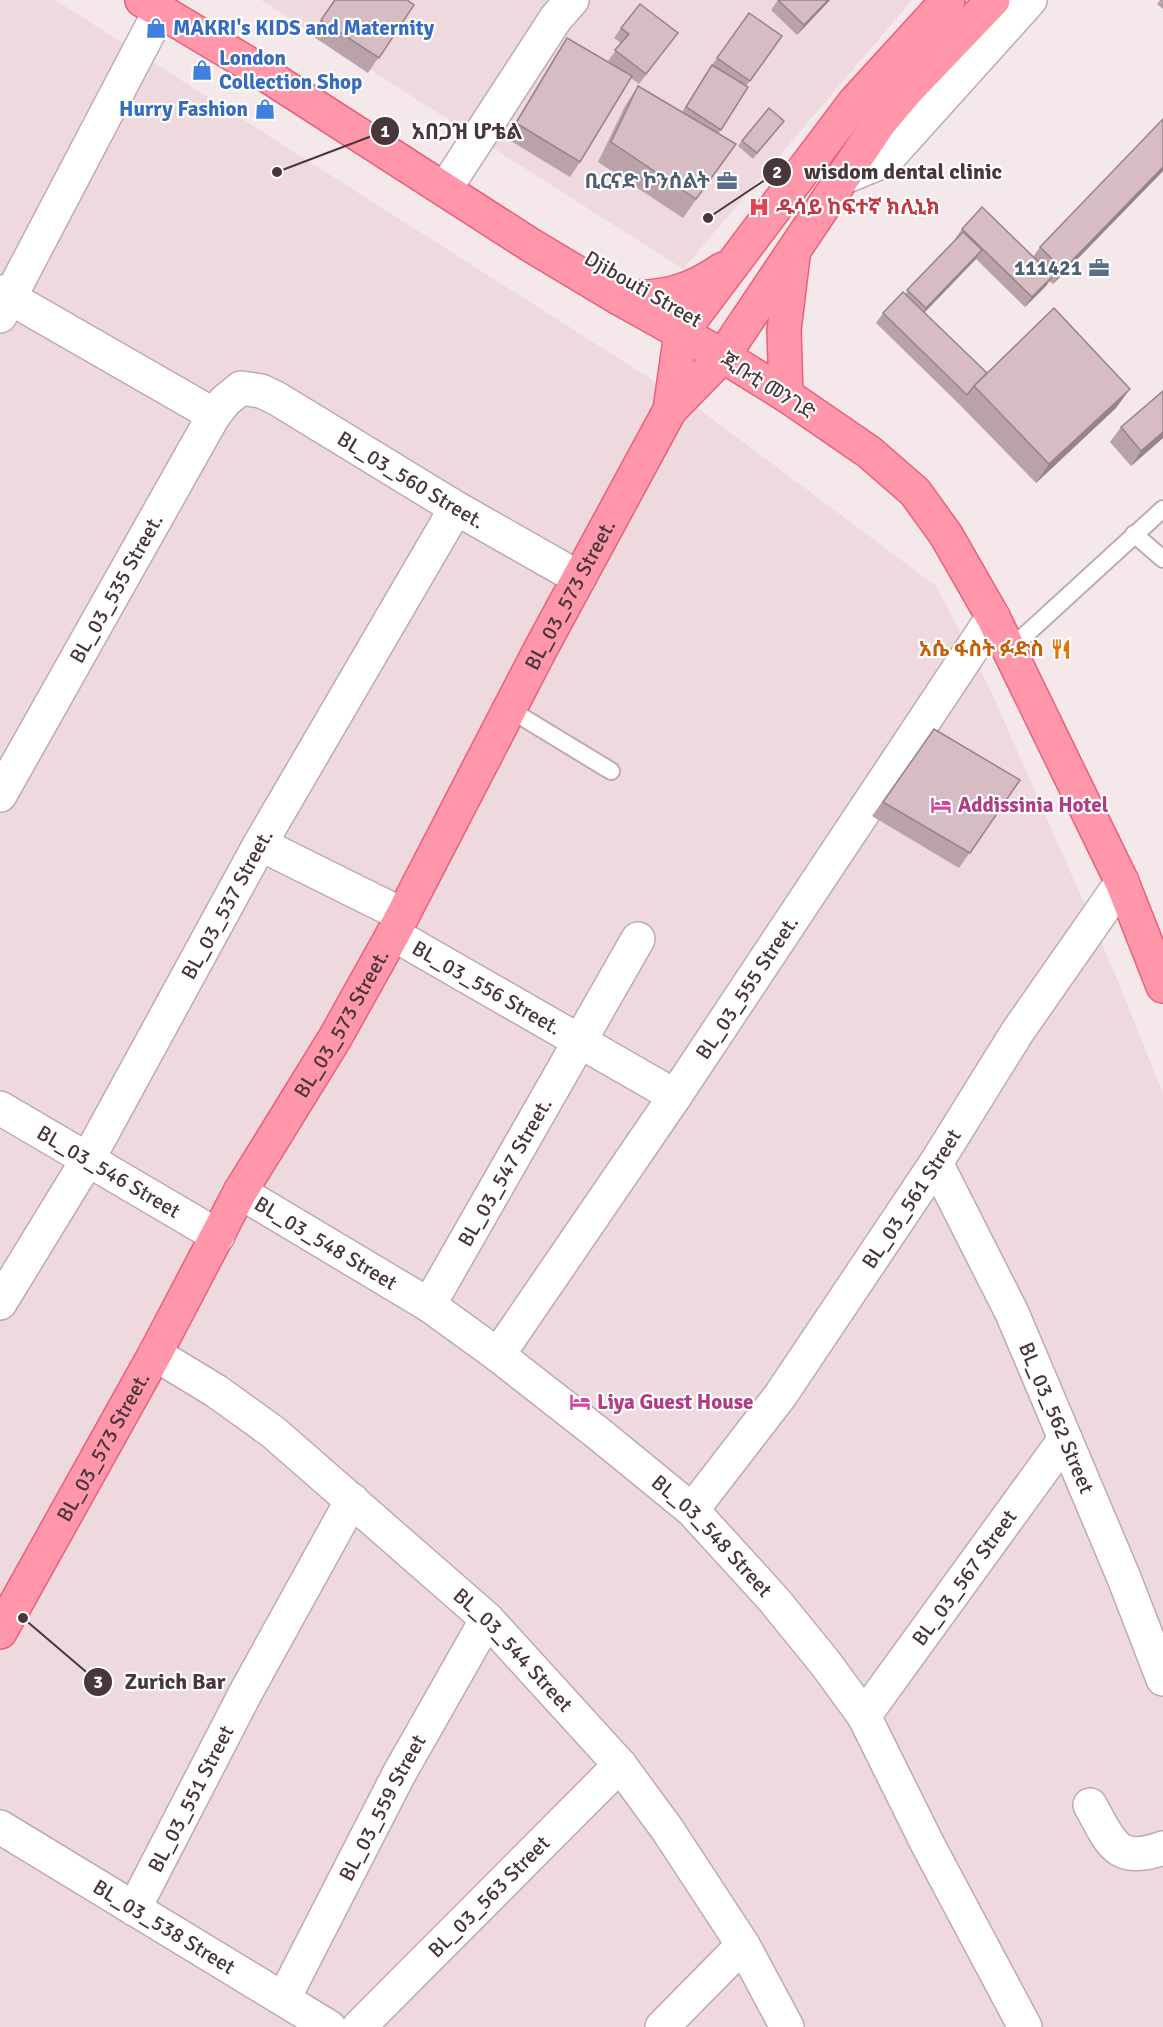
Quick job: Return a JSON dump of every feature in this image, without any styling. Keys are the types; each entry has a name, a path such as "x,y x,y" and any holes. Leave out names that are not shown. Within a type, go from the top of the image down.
{"main road":[{"path":"670,410 686,326 854,103 948,0"},
{"path":"670,410 728,349 794,247 880,122 907,90 993,0"},
{"name":"Djibouti Street","path":"163,4 286,62 449,181 654,298 686,326"},
{"name":"ጂቡቲ መንገድ","path":"449,181 529,244 619,298 686,326 785,383 915,492 946,534 993,617 1122,882 1163,986"},
{"path":"794,247 786,308 785,383 884,446 939,493 1035,662 1127,858 1163,946"},
{"path":"619,298 654,298 684,291 712,276 741,255"},
{"name":"BL_03_573 Street.","path":"0,1632 155,1354 240,1192 335,1038 398,924 509,709 670,410"}],"street":[{"path":"449,181 555,18 572,0"},
{"path":"842,178 886,160 1030,0"},
{"path":"163,4 3,302 214,415"},
{"name":"BL_03_535 Street.","path":"0,795 214,415 225,401 241,388"},
{"name":"BL_03_560 Street.","path":"241,388 261,391 276,398 456,508 579,578"},
{"name":"BL_03_537 Street.","path":"0,1303 88,1159 260,844 456,508"},
{"name":"BL_03_555 Street.","path":"498,1354 675,1096 993,617"},
{"name":"BL_03_556 Street.","path":"260,844 398,924 581,1041 675,1096"},
{"name":"BL_03_561 Street","path":"692,1510 780,1395 936,1162 1018,1031 1122,882"},
{"name":"BL_03_556 Street.","path":"581,1041 638,939"},
{"name":"BL_03_547 Street.","path":"429,1305 581,1041"},
{"name":"BL_03_546 Street","path":"0,1108 218,1236"},
{"name":"BL_03_562 Street","path":"936,1162 1012,1313 1124,1578 1163,1679"},
{"name":"BL_03_548 Street","path":"240,1192 429,1305 498,1354 692,1510 774,1600 826,1664 864,1716 928,1845 1025,2027"},
{"name":"BL_03_544 Street","path":"155,1354 216,1391 273,1432 487,1619 620,1765 667,1829 743,1945 787,2027"},
{"name":"BL_03_567 Street","path":"864,1716 1065,1440"},
{"name":"BL_03_551 Street","path":"134,1909 246,1692 352,1500"},
{"name":"BL_03_559 Street","path":"284,1998 399,1774 487,1619"},
{"name":"BL_03_563 Street","path":"359,2027 620,1765"},
{"path":"1090,1805 1111,1842 1125,1853 1144,1855 1163,1848"},
{"name":"BL_03_538 Street","path":"0,1827 329,2027"},
{"path":"662,2027 743,1945"}],"lane":[{"path":"1022,638 1163,508"},
{"path":"1134,534 1163,559"},
{"path":"509,709 611,771"}],"shaded area":[{"path":"0,0 55,0 703,412 936,586 990,689 1113,969 1163,1094 1163,2027 0,2027"},
{"path":"261,0 912,0 683,269"}],"building":[{"path":"335,0 407,0 414,5 379,58 321,20"},
{"path":"778,0 828,0 804,25"},
{"path":"640,4 678,33 646,74 615,50 629,34 621,28"},
{"path":"749,13 782,36 750,81 717,58"},
{"path":"567,38 632,76 580,162 516,123"},
{"path":"712,65 748,87 721,130 686,107"},
{"path":"638,86 736,144 696,199 611,142"},
{"path":"769,108 784,121 757,153 742,141"},
{"path":"1163,119 1163,167 1063,270 1040,247"},
{"path":"982,207 1053,276 1032,297 962,229"},
{"path":"963,232 982,250 926,308 907,290"},
{"path":"903,292 987,373 967,395 883,313"},
{"path":"1054,308 1130,389 1049,464 974,386"},
{"path":"1163,391 1163,432 1141,451 1121,427"},
{"name":"Addissinia Hotel","path":"934,729 1020,780 970,853 883,802"}],"place":[{"name":"MAKRI's KIDS and Maternity","path":"156,28"},
{"name":"London Collection Shop","path":"202,70"},
{"name":"Hurry Fashion","path":"265,109"},
{"name":"አበጋዝ ሆቴል","path":"277,172"},
{"name":"ቢርናድ ኮንሰልት","path":"727,181"},
{"name":"ዱሳይ ከፍተኛ ክሊኒክ","path":"759,207"},
{"name":"wisdom dental clinic","path":"708,218"},
{"name":"111421","path":"1099,268"},
{"name":"አሴ ፋስት ፉድስ","path":"1061,649"},
{"name":"Addissinia Hotel","path":"941,805"},
{"name":"Liya Guest House","path":"580,1402"},
{"name":"Zurich Bar","path":"23,1618"}]}
